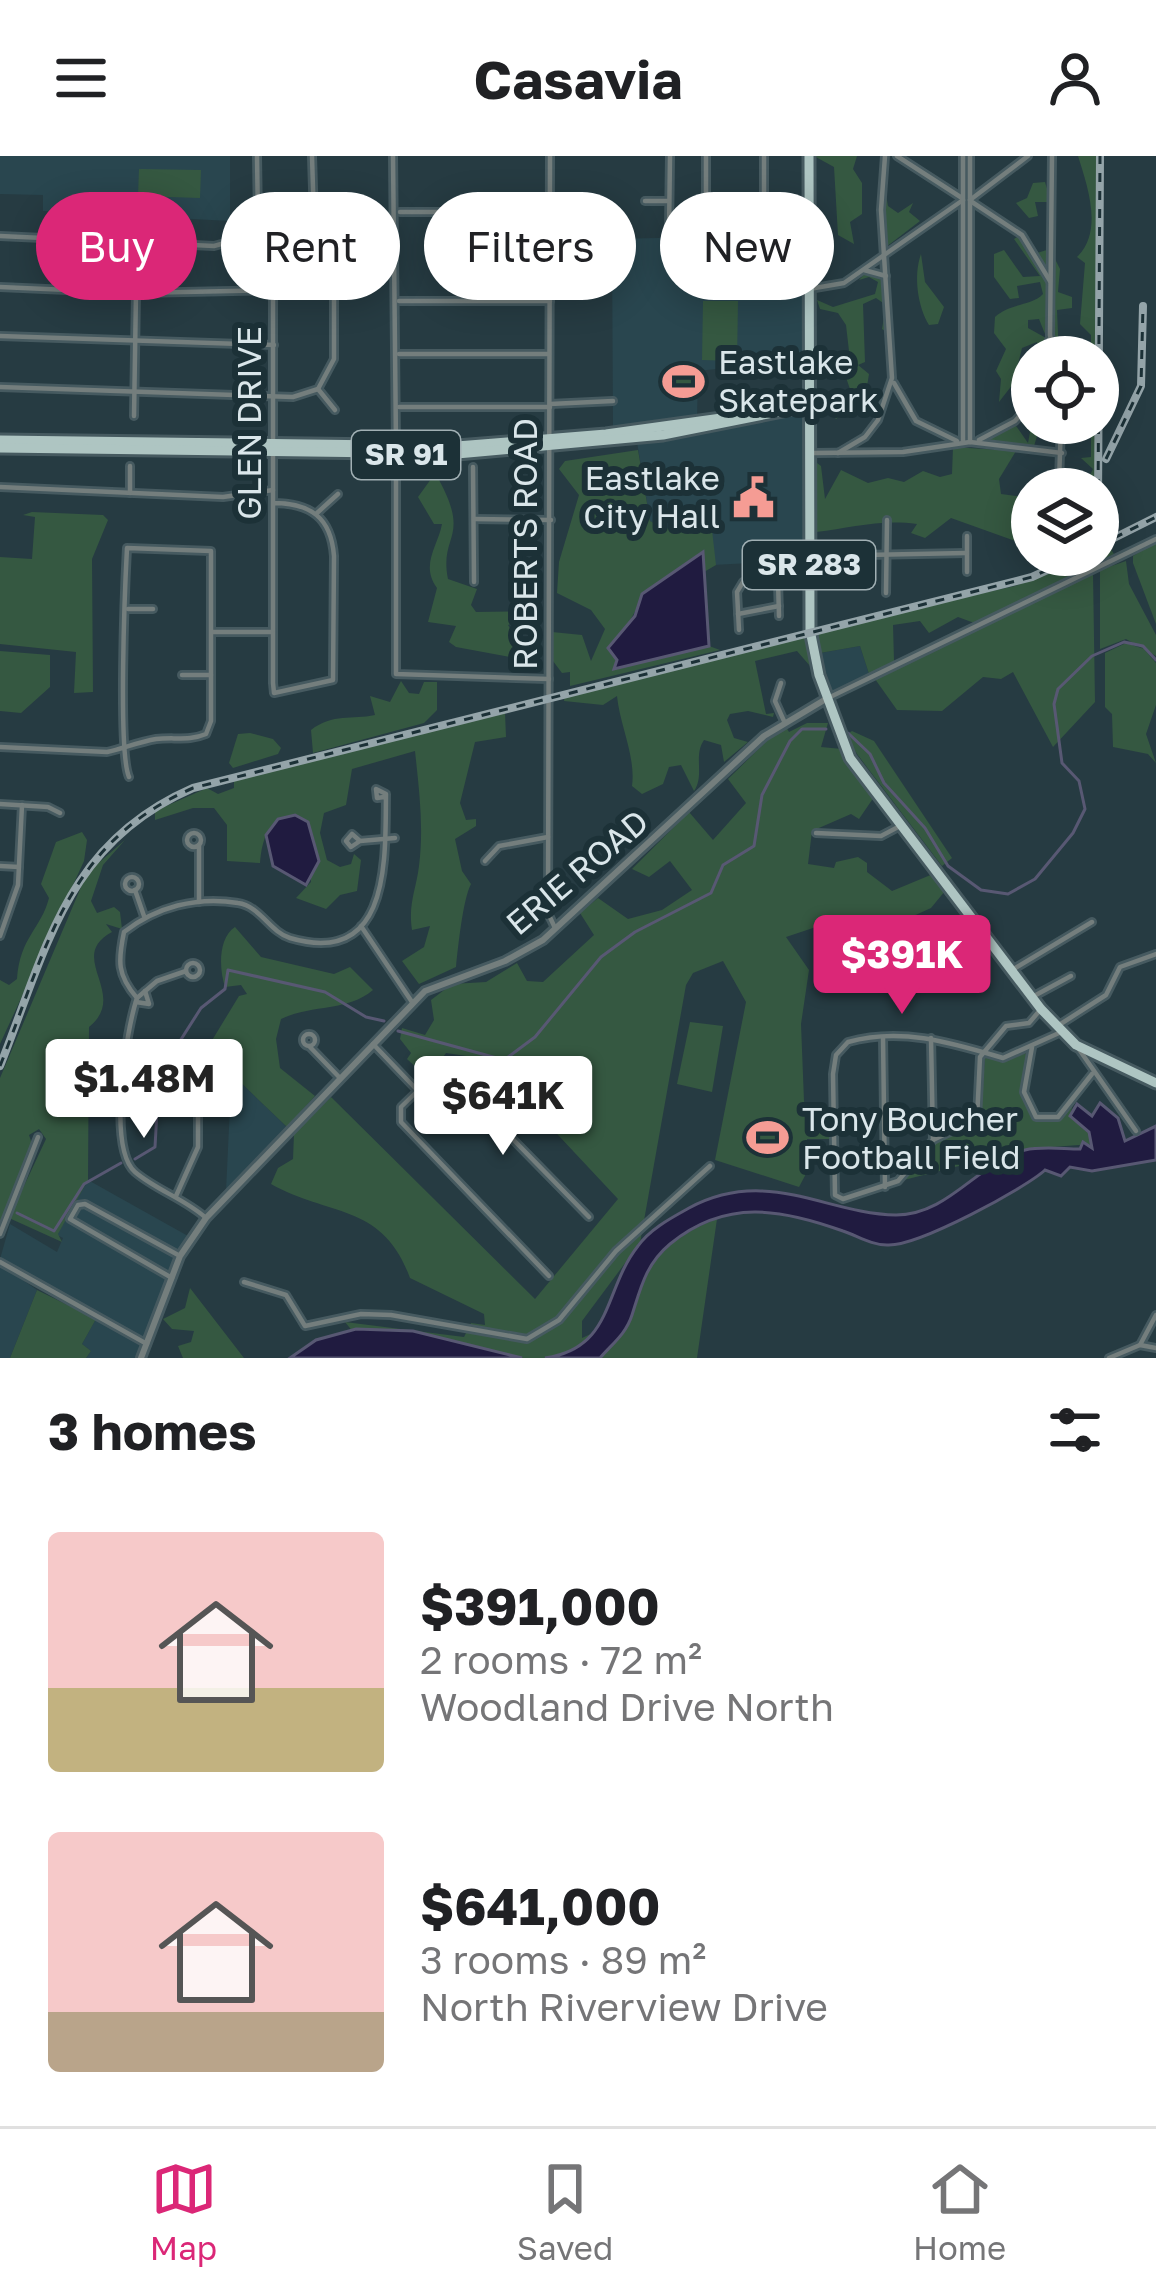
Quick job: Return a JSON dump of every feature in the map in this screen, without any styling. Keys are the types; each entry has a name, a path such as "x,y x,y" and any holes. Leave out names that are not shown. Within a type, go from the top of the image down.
{"main road":[{"name":"SR 283","path":"808,156 809,192"},
{"name":"SR 283","path":"809,300 810,630 826,699 850,758 1059,1029 1076,1046 1156,1083"},
{"name":"SR 91","path":"0,444 396,451 550,443 808,406"}],"street":[{"name":"GLEN DRIVE","path":"257,156 259,192"},
{"path":"0,387 274,397 301,397 318,389 334,359 334,257 314,220 312,156"},
{"path":"393,156 396,192"},
{"name":"ROBERTS ROAD","path":"550,156 550,192"},
{"path":"669,192 670,156"},
{"path":"706,156 706,192"},
{"path":"764,156 764,192"},
{"path":"966,156 966,442"},
{"path":"834,285 844,283 1028,156"},
{"path":"1050,335 1052,156"},
{"path":"838,453 865,436 887,401 892,378 884,160 898,157 999,216 1035,251 1050,280"},
{"path":"645,200 660,201"},
{"path":"0,236 221,244"},
{"path":"1035,251 1052,248"},
{"path":"864,269 889,277"},
{"path":"0,287 36,289"},
{"path":"134,416 136,300"},
{"name":"GLEN DRIVE","path":"274,300 274,693 333,680 333,539 317,513"},
{"path":"549,679 397,674 396,451 398,301 550,301"},
{"name":"ROBERTS ROAD","path":"550,301 548,914 556,929"},
{"path":"0,337 274,345"},
{"path":"397,354 549,354"},
{"path":"892,378 900,400 928,430 966,442 1062,453"},
{"path":"318,389 335,410"},
{"path":"887,401 900,400"},
{"path":"397,407 613,401"},
{"path":"808,453 923,449 966,442 1011,423"},
{"path":"923,449 930,439 928,430"},
{"path":"865,436 872,453"},
{"path":"1060,468 1062,444"},
{"path":"130,466 130,493"},
{"path":"473,467 474,582"},
{"path":"0,488 223,497 273,490"},
{"path":"273,503 304,504 317,513 338,494"},
{"path":"474,519 550,520"},
{"path":"886,593 887,520"},
{"path":"967,536 967,572"},
{"name":"ERIE ROAD","path":"141,1358 180,1256 206,1218 412,1003 439,981 506,961 556,929 784,721 1156,539"},
{"path":"0,747 107,752 125,747 206,734 211,721 211,551 127,548 125,747 129,777"},
{"path":"739,630 741,583 809,574 865,555 966,553"},
{"path":"778,581 779,616"},
{"path":"738,614 779,606"},
{"path":"126,609 153,609"},
{"path":"212,632 272,632"},
{"path":"182,675 211,675"},
{"path":"781,682 776,701 784,721"},
{"path":"145,991 149,1004 136,1000 118,962 124,932 144,916 199,902 239,903 254,908 285,937 318,944 361,926 373,913 385,881 384,797"},
{"path":"0,804 60,813"},
{"path":"0,935 16,893 22,805"},
{"path":"816,832 881,836 900,826"},
{"path":"484,861 499,845 548,837"},
{"path":"360,841 395,838"},
{"path":"199,844 199,902"},
{"path":"0,866 19,867"},
{"path":"135,890 144,916"},
{"path":"1012,970 1092,922"},
{"path":"361,926 412,1003"},
{"path":"1041,1009 1029,1022 1006,1026 986,1053 979,1070 980,1112 967,1127 932,1140 912,1168 885,1188 843,1199 835,1196 836,1055 848,1042 883,1036 931,1038 986,1053 1003,1058 1032,1047 1106,994 1120,967 1156,954"},
{"path":"186,971 136,1000 123,1040 127,1161 138,1174 206,1218"},
{"path":"1033,997 1071,976"},
{"path":"883,1036 885,1188"},
{"path":"931,1038 932,1140"},
{"path":"373,1044 418,1091"},
{"path":"1076,1046 1092,1075 1136,1131"},
{"path":"310,1047 340,1078"},
{"path":"1032,1047 1024,1083 1027,1109 1043,1120 1058,1117 1092,1075"},
{"path":"549,1276 398,1119 399,1110 439,1072 452,1075 589,1217"},
{"path":"176,1196 198,1147 198,1092"},
{"path":"0,1234 38,1137"},
{"path":"244,1282 286,1295 305,1326 361,1314 391,1315 527,1339 559,1320 616,1252 710,1166"},
{"path":"172,1278 70,1220 78,1205 85,1204 180,1256"},
{"path":"0,1262 147,1344"},
{"path":"1140,1345 1156,1315"},
{"path":"1109,1358 1140,1345 1156,1348"}],"shaded area":[{"path":"0,156 230,156 230,192 221,192 221,221 197,219 197,192 0,194"},
{"path":"636,238 660,238 660,300 807,300 806,359 698,371 697,419 613,430 612,300 636,300"},
{"path":"805,411 806,560 713,565 711,531 662,528 650,521 637,442"},
{"path":"703,552 709,646 614,669 617,660 608,648 635,616 642,594"},
{"path":"860,646 869,674 832,691 820,653"},
{"path":"295,815 308,822 319,861 306,885 273,866 266,835 278,819"},
{"path":"239,1081 287,1127 226,1191 230,1106"},
{"path":"1100,1103 1118,1118 1125,1141 1156,1126 1156,1160 1092,1171 1070,1167 1061,1176 1045,1170 971,1215 922,1237 887,1245 776,1213 712,1219 670,1244 655,1260 626,1328 600,1358 545,1358 567,1352 596,1330 638,1246 689,1208 717,1196 770,1191 870,1213 915,1213 948,1198 1008,1156 1045,1148 1080,1149 1083,1142 1092,1148 1089,1132 1070,1116 1077,1104 1092,1116"},
{"path":"88,1180 188,1236 146,1341 0,1259 10,1224 57,1252 63,1238 57,1235"},
{"path":"0,1264 37,1290 10,1358 0,1358"},
{"path":"97,1317 145,1344 139,1358 86,1358 91,1351 82,1344"},
{"path":"356,1329 413,1331 522,1358 290,1358 316,1340"}],"green space":[{"path":"814,156 857,156 853,169 862,183 862,214 850,222 854,244 838,235 834,167"},
{"path":"1078,156 1097,156 1099,336 1091,336 1080,324 1085,263 1077,257 1090,234 1089,194"},
{"path":"139,169 201,170 200,198 197,192 138,192"},
{"path":"1045,182 1051,202 1035,202 1038,216 1029,218 1016,203 1027,198 1033,183"},
{"path":"885,189 888,206 898,213 913,203 909,212 920,221 886,247"},
{"path":"1019,236 1047,278 1048,330 1045,334 1039,319 1028,320 1028,328 1042,336 1011,336 1011,387 999,402 1001,379 996,371 1006,349 994,333 995,317 1043,294 1040,282 1017,286 1019,298 1010,299 994,277 994,254 1004,250 1023,277 1040,276 1014,239"},
{"path":"1050,249 1060,269 1058,292 1072,297 1072,308 1057,310 1058,336 1048,336 1049,276 1037,253"},
{"path":"921,254 925,282 944,307 938,324 929,325 920,300 917,272"},
{"path":"867,271 888,284 890,334 882,329 886,305 876,298 863,304 865,362 858,365 869,374 865,399 836,419 820,400 851,392 840,360 849,351 846,325 838,313 820,309 817,300 833,307 875,294 878,282 869,277 859,280"},
{"path":"703,301 738,301 737,361 702,360"},
{"name":"Eastlake Skatepark","path":"693,362 694,400 674,400 674,372 680,372 680,363"},
{"path":"1011,425 1011,444 1035,444 1034,446 983,442"},
{"path":"1091,444 1100,444 1100,468 1092,468 1081,458 1091,457"},
{"path":"953,447 1016,451 999,479 1001,494 1011,495 1011,539 951,518 925,538 911,533 917,524 903,523 816,532 813,460 821,466 825,499 841,470 868,483 888,478 904,482 923,471 940,477 952,474"},
{"path":"638,450 650,521 663,528 712,530 716,565 704,572 703,553 655,588 634,613 615,669 709,646 720,650 570,686 570,672 562,673 553,661 552,632 582,635 591,661 605,629 591,610 557,593 559,562 579,495 559,469 565,461"},
{"path":"431,479 439,480 453,514 448,579 477,589 471,605 476,612 531,611 529,617 508,625 522,647 515,658 456,647 449,642 456,626 428,622 437,588 430,563 442,524 434,524 418,497"},
{"path":"23,515 103,515 108,520 92,559 93,692 74,693 76,652 0,644 0,557 32,559 35,517"},
{"path":"1156,542 1156,624 1133,556"},
{"path":"1126,561 1129,584 1156,635 1156,656 1126,639 1100,649 1100,576 1119,576 1119,563"},
{"path":"1042,576 1071,576 977,624 958,617 929,633 920,621 893,625 894,661 869,674 860,646 820,653 815,630"},
{"path":"1093,576 1095,702 1053,747 1013,672 1001,679 983,677 942,711 897,710 875,679"},
{"path":"808,632 810,666 797,651 755,661 766,714 774,713 773,717 748,711 730,714 727,720 734,738 748,742 724,762 721,745 704,740 694,791 681,765 669,767 663,784 642,794 632,786 632,764 617,696 603,705 564,701 565,694"},
{"path":"1126,643 1144,649 1156,663 1156,705 1146,734 1156,763 1148,754 1113,747 1112,714 1105,707 1105,653"},
{"path":"0,651 50,655 50,687 21,713 0,711"},
{"path":"401,681 409,693 419,694 424,682 437,682 437,710 424,723 313,753 311,730 335,719 375,715 370,696 390,702"},
{"path":"505,713 506,737 475,742 460,803 466,820 476,819 476,826 455,839 462,871 471,884 456,967 419,984 402,961 424,947 430,926 412,930 411,921 421,837 415,751 352,769 346,805 324,813 320,833 327,860 340,867 351,864 354,854 361,860 357,891 340,895 326,909 296,898 311,882 308,823 296,816 273,825 260,863 227,861 227,825 214,808 193,808 155,820 155,811 207,788 218,794 234,788 234,780"},
{"path":"807,723 828,723 821,747 842,749 874,797 859,819 851,814 812,831 808,864 834,868 836,862 858,857 867,863 867,872 892,891 933,874 945,891 931,908 834,952 825,924 786,937 809,970 801,1024 804,1101 813,1130 831,1130 831,1139 807,1139 808,1170 799,1187 715,1160 746,1002 723,961 693,973 686,985 640,1243 582,1321 582,1338 632,1315 642,1282 660,1255 686,1234 717,1219 697,1358 319,1358 358,1338 345,1322 464,1337 471,1323 485,1325 484,1314 410,1278 399,1254 370,1224 271,1184 278,1168 293,1159 294,1134 331,1097 535,1299 618,1199 487,1059 446,1053 433,1071 420,1071 407,1059 411,1053 400,1039 402,1028 425,1035 434,1020 431,1000 452,984 486,982 517,963 527,981 543,982 594,935 580,913 598,898 628,919 662,910 692,890 670,861 649,877 632,869 689,812 713,840 746,803 728,779 780,728 785,725 789,732"},
{"path":"852,731 874,741 952,858 942,866 857,754 846,735"},
{"path":"238,734 273,739 281,748 278,754 233,768 229,763"},
{"path":"82,832 87,840 84,861 0,1044 0,980 9,985 17,979 22,953 49,898 41,884 56,842"},
{"path":"125,840 103,865 91,901 97,913 114,907 120,912 122,929 106,924 112,932 94,953 103,1002 89,1027 88,1180 58,1234 62,1242 9,1218 46,1139 39,1129 29,1135 32,1144 0,1225 0,1078 87,873"},
{"path":"945,915 974,932 966,945 968,978 906,976 908,954"},
{"path":"235,927 261,957 334,974 350,967 373,990 352,1002 281,1019 276,1039 280,1068 315,1096 287,1127 239,1081 211,1042 239,996 247,994 241,985 225,987 223,980 223,946"},
{"path":"690,1022 723,1026 712,1092 677,1084"},
{"path":"1027,1053 1024,1096 1030,1112 1036,1120 1053,1121 1074,1100 1070,1116 1089,1132 1092,1144 1026,1149 900,1181 934,1142 981,1116 985,1056 1004,1059"},
{"path":"190,1288 244,1358 183,1358 178,1346 191,1342 194,1331 172,1329 163,1319 185,1308"},
{"path":"37,1290 96,1319 82,1344 91,1351 86,1358 10,1358"}],"waterway":[{"path":"848,733 870,754 884,783 925,828 948,866 981,890 1008,894 1035,879 1073,833 1085,809 1079,781 1062,763 1054,704 1058,689 1092,656 1124,642 1143,646 1156,660"},
{"path":"398,1031 504,1060 535,1037 601,957 635,932 711,893 723,865 754,846 762,795 790,741 802,729 826,729"},
{"path":"135,1159 155,1147 159,1074 201,1008 225,989 228,970 325,992 366,1017 384,1021"},
{"path":"17,1213 54,1231 84,1184 121,1163"}],"railway":[{"path":"1098,468 1100,156"},
{"path":"1106,459 1141,386 1143,306"},
{"path":"1119,536 1156,517"},
{"path":"0,1066 48,941 89,869 116,838 150,811 193,788 1034,576"}],"place":[{"name":"Eastlake Skatepark","path":"684,381"},
{"name":"Eastlake City Hall","path":"754,497"},
{"name":"Tony Boucher Football Field","path":"768,1138"}]}
